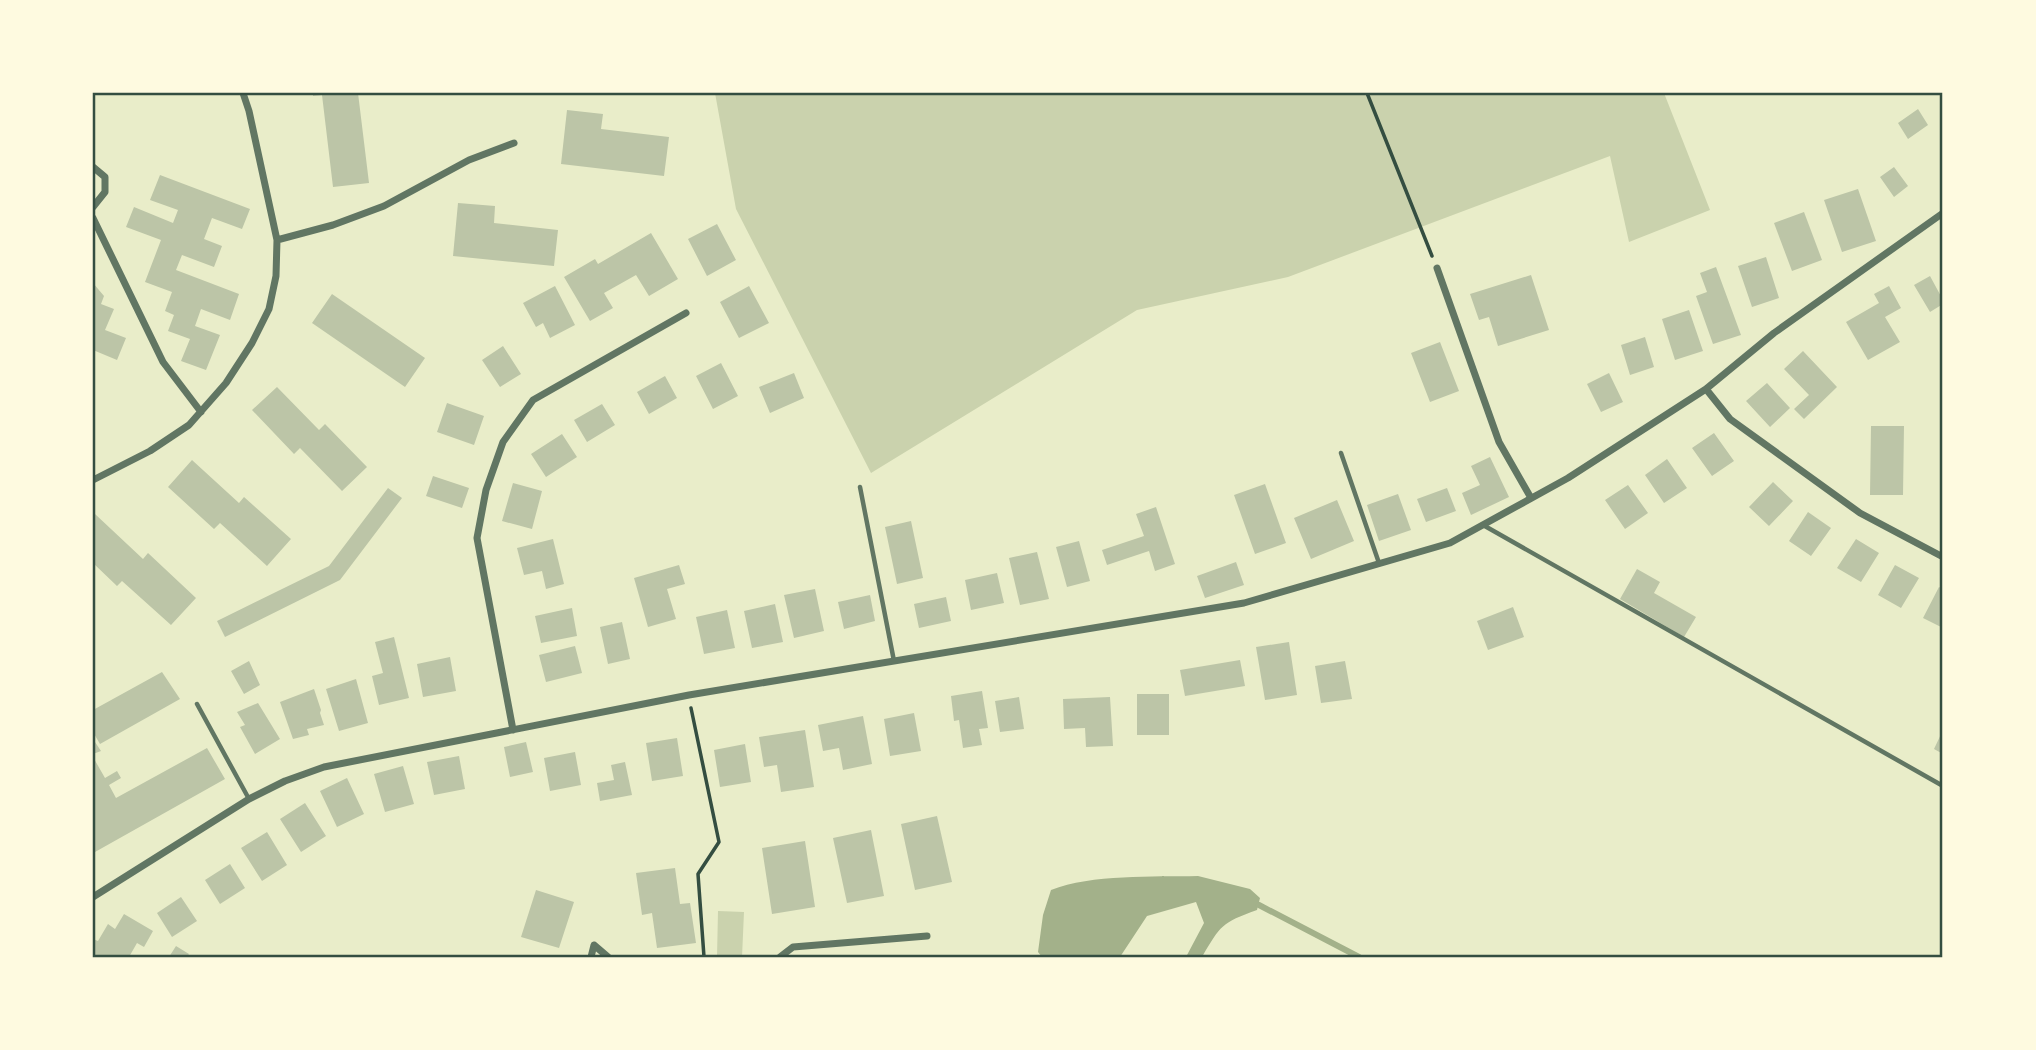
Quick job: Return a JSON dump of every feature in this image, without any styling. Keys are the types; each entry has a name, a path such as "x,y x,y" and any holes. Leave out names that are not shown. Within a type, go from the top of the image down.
{"street":[{"path":"93,480 150,451 189,425 226,383 269,309 276,276 277,240 243,93"},
{"path":"277,240 333,225 384,206 469,160 514,143"},
{"path":"93,167 104,177 105,184 105,192 93,207"},
{"path":"93,897 249,799 285,781 324,767 689,695 1244,603 1450,542 1568,478 1706,389 1774,333 1943,214"},
{"path":"93,218 163,362 201,412"},
{"path":"1437,268 1499,442 1531,498"},
{"path":"513,730 477,538 486,489 503,442 533,400 686,313"},
{"path":"1706,389 1730,419 1860,513 1943,557"},
{"path":"780,957 793,947 927,936"},
{"path":"591,957 594,945 608,957"}],"lane":[{"path":"1341,453 1379,563"},
{"path":"860,487 894,661"},
{"path":"1483,525 1943,786"},
{"path":"197,704 249,799"}],"path":[{"path":"1367,93 1437,268"},
{"path":"689,695 719,842 698,874 704,957"}],"shaded area":[{"path":"715,93 1664,93 1710,210 1629,242 1610,156 1288,277 1137,310 871,473 736,209"},
{"path":"1198,876 1250,889 1260,898 1257,910 1223,926 1202,957 1186,957 1204,923 1196,902 1147,916 1120,957 1042,957 1038,952 1043,915 1051,890 1104,879"},
{"path":"718,911 744,912 742,957 717,957"}],"building":[{"path":"313,93 358,93 369,183 333,187 322,95 313,96"},
{"path":"1918,109 1928,125 1908,139 1898,123"},
{"path":"567,110 603,114 601,129 669,137 664,176 561,164"},
{"path":"1894,167 1908,186 1894,197 1880,177"},
{"path":"160,175 250,209 242,229 212,218 204,239 222,246 214,267 182,255 176,270 239,294 230,320 201,309 195,326 220,335 206,370 181,361 190,339 168,331 174,315 165,311 172,292 145,282 161,240 126,227 134,207 173,223 178,210 150,200"},
{"path":"1858,189 1876,241 1842,252 1824,200"},
{"path":"458,203 495,206 494,223 558,230 554,266 453,256"},
{"path":"1804,212 1822,260 1792,271 1774,223"},
{"path":"717,224 736,260 707,276 688,239"},
{"path":"651,233 678,279 649,296 636,275 604,293 613,308 590,321 564,277 595,259 598,264"},
{"path":"1766,257 1779,298 1752,307 1738,266"},
{"path":"1716,267 1741,335 1713,344 1696,296 1707,292 1700,273"},
{"path":"1531,275 1549,330 1498,346 1489,317 1479,320 1470,294"},
{"path":"1930,276 1943,304 1930,312 1914,285"},
{"path":"93,283 104,296 101,304 114,309 105,330 126,338 117,360 93,350"},
{"path":"555,286 575,325 550,338 543,323 536,327 523,303"},
{"path":"749,286 769,323 739,338 720,302"},
{"path":"1889,286 1901,308 1885,317 1900,342 1868,360 1846,322 1879,303 1874,294"},
{"path":"332,294 425,358 405,387 312,323"},
{"path":"1689,310 1703,351 1675,360 1662,319"},
{"path":"1645,337 1654,367 1630,375 1621,345"},
{"path":"1440,342 1459,391 1430,402 1411,353"},
{"path":"503,346 521,374 500,387 482,360"},
{"path":"1803,351 1837,387 1804,419 1794,409 1809,395 1784,369"},
{"path":"721,363 738,396 713,409 696,376"},
{"path":"794,373 804,398 770,413 759,387"},
{"path":"1609,373 1623,402 1601,412 1587,384"},
{"path":"665,376 677,398 649,414 637,392"},
{"path":"1767,383 1790,408 1770,427 1746,401"},
{"path":"277,387 319,430 325,424 367,467 342,491 300,448 294,454 252,410"},
{"path":"447,403 484,416 474,445 437,432"},
{"path":"602,404 615,425 587,442 574,420"},
{"path":"1871,426 1904,426 1903,495 1870,495"},
{"path":"1714,433 1734,461 1712,476 1692,448"},
{"path":"562,434 577,457 546,477 531,454"},
{"path":"1490,457 1509,497 1471,515 1462,493 1480,485 1471,466"},
{"path":"1667,459 1687,488 1664,503 1645,475"},
{"path":"192,460 239,503 244,497 291,539 267,566 220,523 214,529 168,487"},
{"path":"433,476 469,488 462,508 426,496"},
{"path":"1773,482 1793,501 1769,526 1749,507"},
{"path":"513,483 542,491 532,529 502,521"},
{"path":"1265,484 1286,543 1255,554 1234,495"},
{"path":"1628,485 1648,513 1625,529 1605,500"},
{"path":"388,488 402,498 340,580 225,637 217,621 329,566"},
{"path":"1447,488 1456,511 1426,522 1417,499"},
{"path":"1398,494 1411,530 1379,541 1367,505"},
{"path":"1337,500 1354,541 1311,559 1294,518"},
{"path":"1156,507 1175,564 1155,571 1149,551 1107,565 1102,550 1144,536 1136,514"},
{"path":"1808,512 1831,528 1811,556 1789,541"},
{"path":"95,514 143,559 148,553 196,598 171,625 122,581 117,586 93,563"},
{"path":"911,521 923,578 897,584 885,527"},
{"path":"553,539 564,584 546,589 542,571 524,575 517,548"},
{"path":"1856,539 1879,553 1861,582 1837,568"},
{"path":"1079,541 1090,581 1067,587 1056,547"},
{"path":"1037,552 1049,599 1020,605 1009,558"},
{"path":"1236,562 1244,585 1205,598 1197,576"},
{"path":"679,565 685,584 667,589 676,619 648,627 634,578"},
{"path":"1895,565 1919,578 1901,608 1878,595"},
{"path":"1637,569 1660,582 1654,593 1696,617 1684,637 1620,599"},
{"path":"997,573 1004,603 971,610 965,580"},
{"path":"1939,587 1943,589 1943,628 1923,618"},
{"path":"815,589 824,631 794,638 784,595"},
{"path":"870,595 875,621 844,629 838,602"},
{"path":"946,597 951,621 919,628 914,604"},
{"path":"775,604 783,642 752,648 744,611"},
{"path":"1513,607 1524,637 1488,650 1477,621"},
{"path":"572,608 577,636 541,643 535,616"},
{"path":"727,610 735,648 704,654 696,617"},
{"path":"622,622 630,659 608,664 600,627"},
{"path":"394,637 409,698 379,705 372,676 383,673 375,642"},
{"path":"1289,642 1297,695 1265,700 1256,647"},
{"path":"575,646 582,673 546,682 539,655"},
{"path":"450,657 456,691 423,697 417,664"},
{"path":"1240,660 1245,686 1185,696 1180,670"},
{"path":"249,661 260,685 244,694 231,671"},
{"path":"1345,661 1352,699 1321,703 1315,666"},
{"path":"162,672 180,699 100,744 93,732 93,710"},
{"path":"356,679 368,723 339,731 326,689"},
{"path":"314,689 324,725 307,729 309,735 293,739 280,702"},
{"path":"982,691 988,728 979,729 982,745 963,748 959,720 954,721 951,696"},
{"path":"1137,694 1169,694 1169,735 1137,735"},
{"path":"1019,697 1024,729 1000,732 995,701"},
{"path":"1110,697 1113,746 1086,747 1085,728 1064,729 1063,699"},
{"path":"258,703 280,739 255,754 240,727 245,725 237,712"},
{"path":"914,713 921,751 890,756 884,719"},
{"path":"863,716 872,764 843,770 839,748 823,751 818,725"},
{"path":"805,730 814,787 781,792 777,765 764,767 759,737"},
{"path":"1943,730 1943,754 1934,749"},
{"path":"677,738 683,776 652,781 646,743"},
{"path":"93,739 101,751 93,754"},
{"path":"526,742 533,772 510,777 504,747"},
{"path":"745,744 751,782 720,787 714,750"},
{"path":"207,748 225,779 95,852 93,757 105,778 117,771 121,778 109,785 116,798"},
{"path":"575,752 581,785 550,791 544,758"},
{"path":"459,756 465,789 434,795 427,762"},
{"path":"625,762 632,795 600,801 597,783 614,780 611,765"},
{"path":"403,766 414,804 385,812 374,774"},
{"path":"347,778 364,814 337,827 320,791"},
{"path":"305,803 326,836 301,852 280,819"},
{"path":"937,816 952,882 915,890 901,824"},
{"path":"871,830 884,896 847,903 833,838"},
{"path":"267,832 287,865 262,881 241,848"},
{"path":"805,841 815,907 772,914 762,848"},
{"path":"230,864 245,888 220,904 205,880"},
{"path":"675,868 680,904 690,903 696,943 657,948 652,913 642,915 636,873"},
{"path":"536,890 574,902 559,948 521,937"},
{"path":"181,897 197,921 172,937 157,913"},
{"path":"124,914 153,931 144,947 137,943 129,957 93,957 93,939 98,941 108,924 115,929"},
{"path":"176,946 189,954 187,957 169,957"}],"waterway":[{"path":"1259,905 1359,957"}]}
